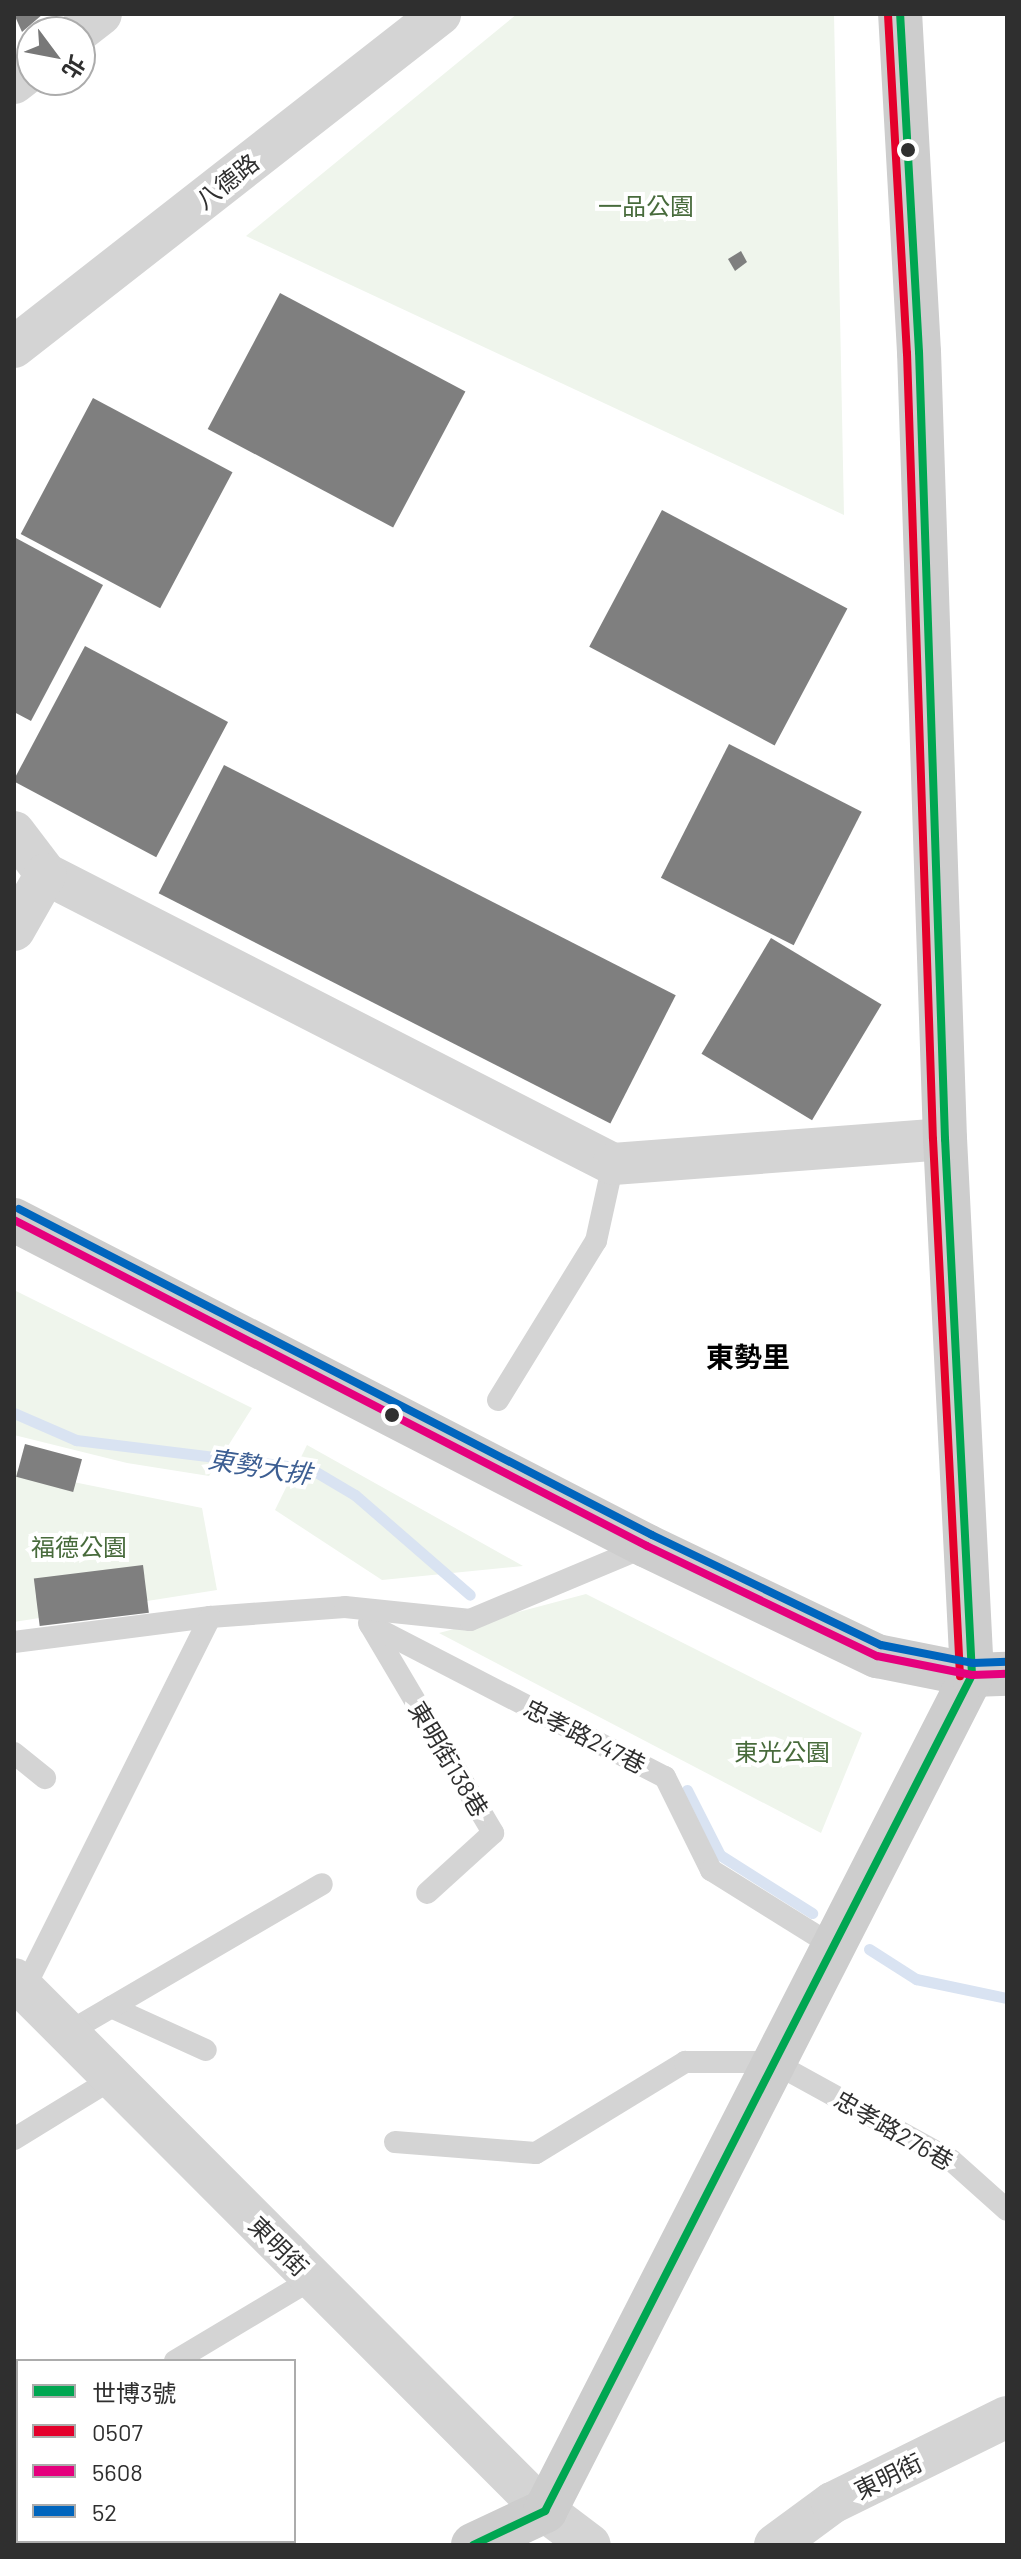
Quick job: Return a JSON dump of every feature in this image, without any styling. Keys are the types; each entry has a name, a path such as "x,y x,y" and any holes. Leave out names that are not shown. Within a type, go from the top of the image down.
{"street":[{"name":"八德路","path":"14,347 440,14"},
{"path":"473,2545 545,2511 833,1946 990,1675 945,1139 926,521 900,14"},
{"path":"14,832 46,874 613,1164 945,1139"},
{"path":"14,930 46,874"},
{"path":"14,1220 647,1546 877,1656 990,1675"},
{"name":"東明街","path":"19,1984 545,2511 590,2545"},
{"name":"東明街","path":"775,2545 832,2503 1007,2417"}],"lane":[{"path":"498,1400 596,1241 613,1164"},
{"path":"14,1642 210,1617 470,1620 647,1546"},
{"path":"19,1984 210,1617"},
{"name":"東明街138巷","path":"366,1617 493,1833 427,1893"},
{"name":"忠孝路247巷","path":"366,1617 665,1777 711,1870 833,1946"},
{"path":"14,1753 45,1778"},
{"path":"67,2033 322,1884"},
{"path":"111,2007 206,2050"},
{"path":"395,2142 536,2153 685,2062 773,2062"},
{"name":"忠孝路276巷","path":"773,2062 951,2160 1007,2210"},
{"path":"14,2139 112,2079"},
{"path":"178,2359 312,2279"}],"green space":[{"name":"一品公園","path":"517,14 834,14 844,515 246,236"},
{"path":"14,1290 252,1408 209,1476 127,1463 14,1435"},
{"path":"307,1445 523,1566 382,1580 275,1510"},
{"name":"福德公園","path":"14,1470 202,1508 217,1590 14,1622"},
{"name":"東光公園","path":"586,1594 862,1733 821,1833 439,1633"}],"building":[{"path":"14,14 43,14 16,16 16,18"},
{"path":"741,251 747,262 735,271 728,259"},
{"path":"280,293 465,392 393,528 208,429"},
{"path":"93,398 233,472 160,608 21,534"},
{"path":"662,510 847,609 775,745 589,647"},
{"path":"14,537 103,585 31,721 14,712"},
{"path":"85,646 228,722 156,857 14,782"},
{"path":"729,744 862,812 794,945 661,878"},
{"path":"224,765 676,995 610,1123 159,893"},
{"path":"771,938 882,1004 812,1120 701,1054"},
{"path":"25,1444 82,1459 73,1492 16,1477"},
{"path":"143,1565 149,1613 40,1626 34,1578"}],"waterway":[{"name":"東勢大排","path":"14,1413 76,1440 311,1469 355,1495 470,1595"},
{"name":"東勢大排","path":"687,1790 720,1855 812,1913"},
{"name":"東勢大排","path":"869,1949 916,1979 1007,1998"}],"transit line":[{"name":"世博3號","path":"473,2545 545,2511 972,1675 945,1139 919,352 900,14"},
{"name":"0507","path":"888,15 907,353 933,1139 960,1676"},
{"name":"52","path":"19,1209 652,1535 881,1645 973,1663 1007,1662"},
{"name":"5608","path":"14,1220 647,1546 877,1656 972,1675 1007,1674"}],"district":[{"name":"東勢里","path":"748,1356"}]}
